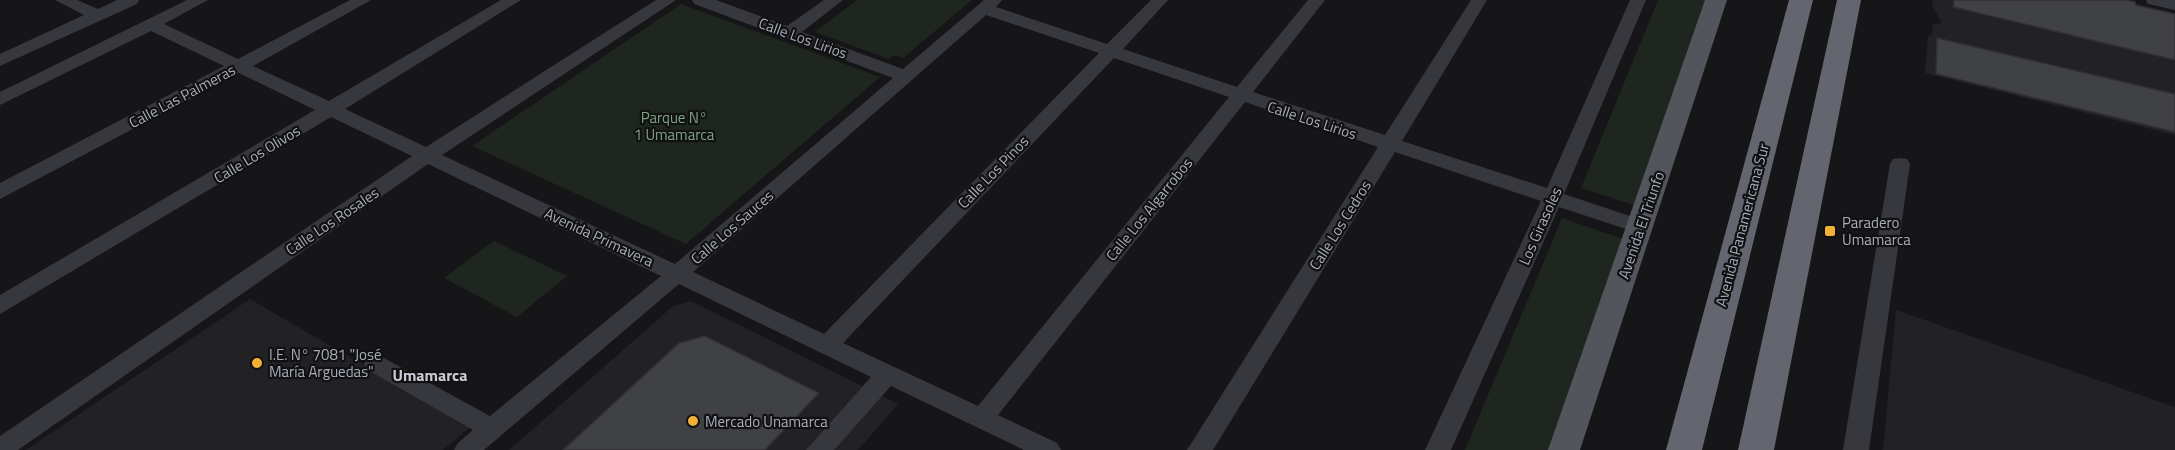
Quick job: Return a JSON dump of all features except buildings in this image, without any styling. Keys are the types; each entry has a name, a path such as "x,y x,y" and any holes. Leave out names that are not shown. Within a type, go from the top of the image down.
{"highway":[{"name":"Avenida Panamericana Sur","path":"1684,450 1801,0"},
{"path":"1756,450 1850,8"}],"main road":[{"name":"Avenida El Triunfo","path":"1564,450 1716,0"}],"street":[{"path":"63,0 97,15"},
{"path":"0,61 131,0"},
{"path":"0,99 200,0"},
{"name":"Calle Las Palmeras","path":"0,192 363,0"},
{"name":"Calle Los Olivos","path":"0,306 513,0"},
{"name":"Calle Los Rosales","path":"0,449 428,155 668,0"},
{"name":"Calle Los Lirios","path":"700,0 905,76"},
{"path":"789,33 835,0"},
{"name":"Calle Los Pinos","path":"827,345 1160,0"},
{"name":"Calle Los Algarrobos","path":"982,418 1317,0"},
{"name":"Calle Los Cedros","path":"1200,450 1479,0"},
{"name":"Los Girasoles","path":"1438,450 1553,198 1638,0"},
{"path":"2154,0 2175,5"},
{"name":"Calle Los Lirios","path":"991,3 1108,52 1641,227"},
{"name":"Calle Los Sauces","path":"467,450 677,274 991,3"},
{"name":"Avenida Primavera","path":"150,24 1048,450"},
{"path":"1856,450 1900,164"},
{"path":"376,364 492,429"},
{"path":"819,450 888,374"}],"shaded area":[{"path":"1932,0 2084,0 2175,20 2175,135 1925,73 1928,35 1931,36 1933,24 1942,23 1932,5"},
{"name":"I.E. N° 7081 \"José María Arguedas\"","path":"250,299 470,427 443,450 26,450"},
{"path":"691,301 898,404 858,450 509,450 672,307"},
{"path":"1896,310 2175,407 2175,450 1883,450"}],"green space":[{"path":"857,0 972,0 903,58 894,55 889,59 815,32"},
{"path":"1658,0 1712,0 1637,206 1581,188"},
{"name":"Parque N° 1 Umamarca","path":"681,4 880,77 686,244 472,146"},
{"path":"1562,218 1629,241 1553,450 1465,450"},
{"path":"494,241 567,276 517,317 444,278"}],"place":[{"name":"Paradero Umamarca","path":"1830,231"},
{"name":"I.E. N° 7081 \"José María Arguedas\"","path":"257,363"},
{"name":"Mercado Unamarca","path":"693,421"}],"district":[{"name":"Umamarca","path":"430,375"}]}
